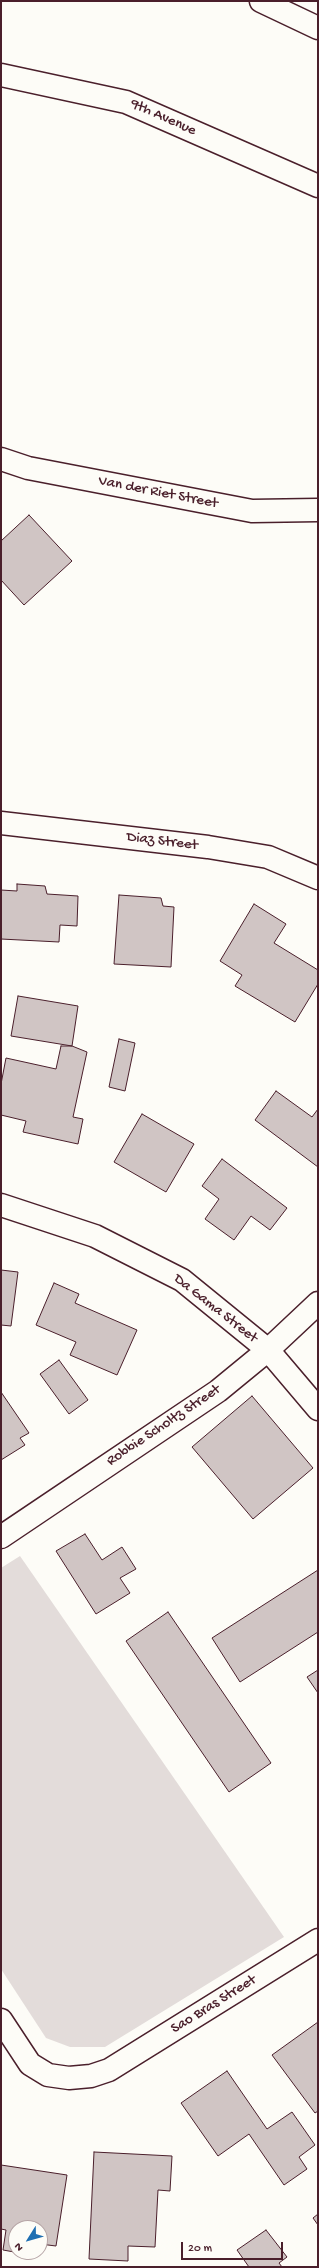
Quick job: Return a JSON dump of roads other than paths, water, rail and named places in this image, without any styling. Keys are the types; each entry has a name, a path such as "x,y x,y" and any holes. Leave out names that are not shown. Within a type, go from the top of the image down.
{"street":[{"path":"260,1 318,28"},
{"name":"9th Avenue","path":"1,75 126,102 318,186"},
{"name":"Van der Riet Street","path":"1,459 28,468 252,511 318,510"},
{"name":"Diaz Street","path":"1,823 208,847 268,857 318,878"},
{"name":"Da Gama Street","path":"1,1205 95,1236 182,1280 268,1350 318,1409"},
{"name":"Robbie Scholtz Street","path":"1,1537 218,1391 268,1350 318,1303"},
{"name":"Sao Bras Street","path":"1,2020 30,2064 48,2075 69,2078 91,2076 109,2070 318,1940"}]}
